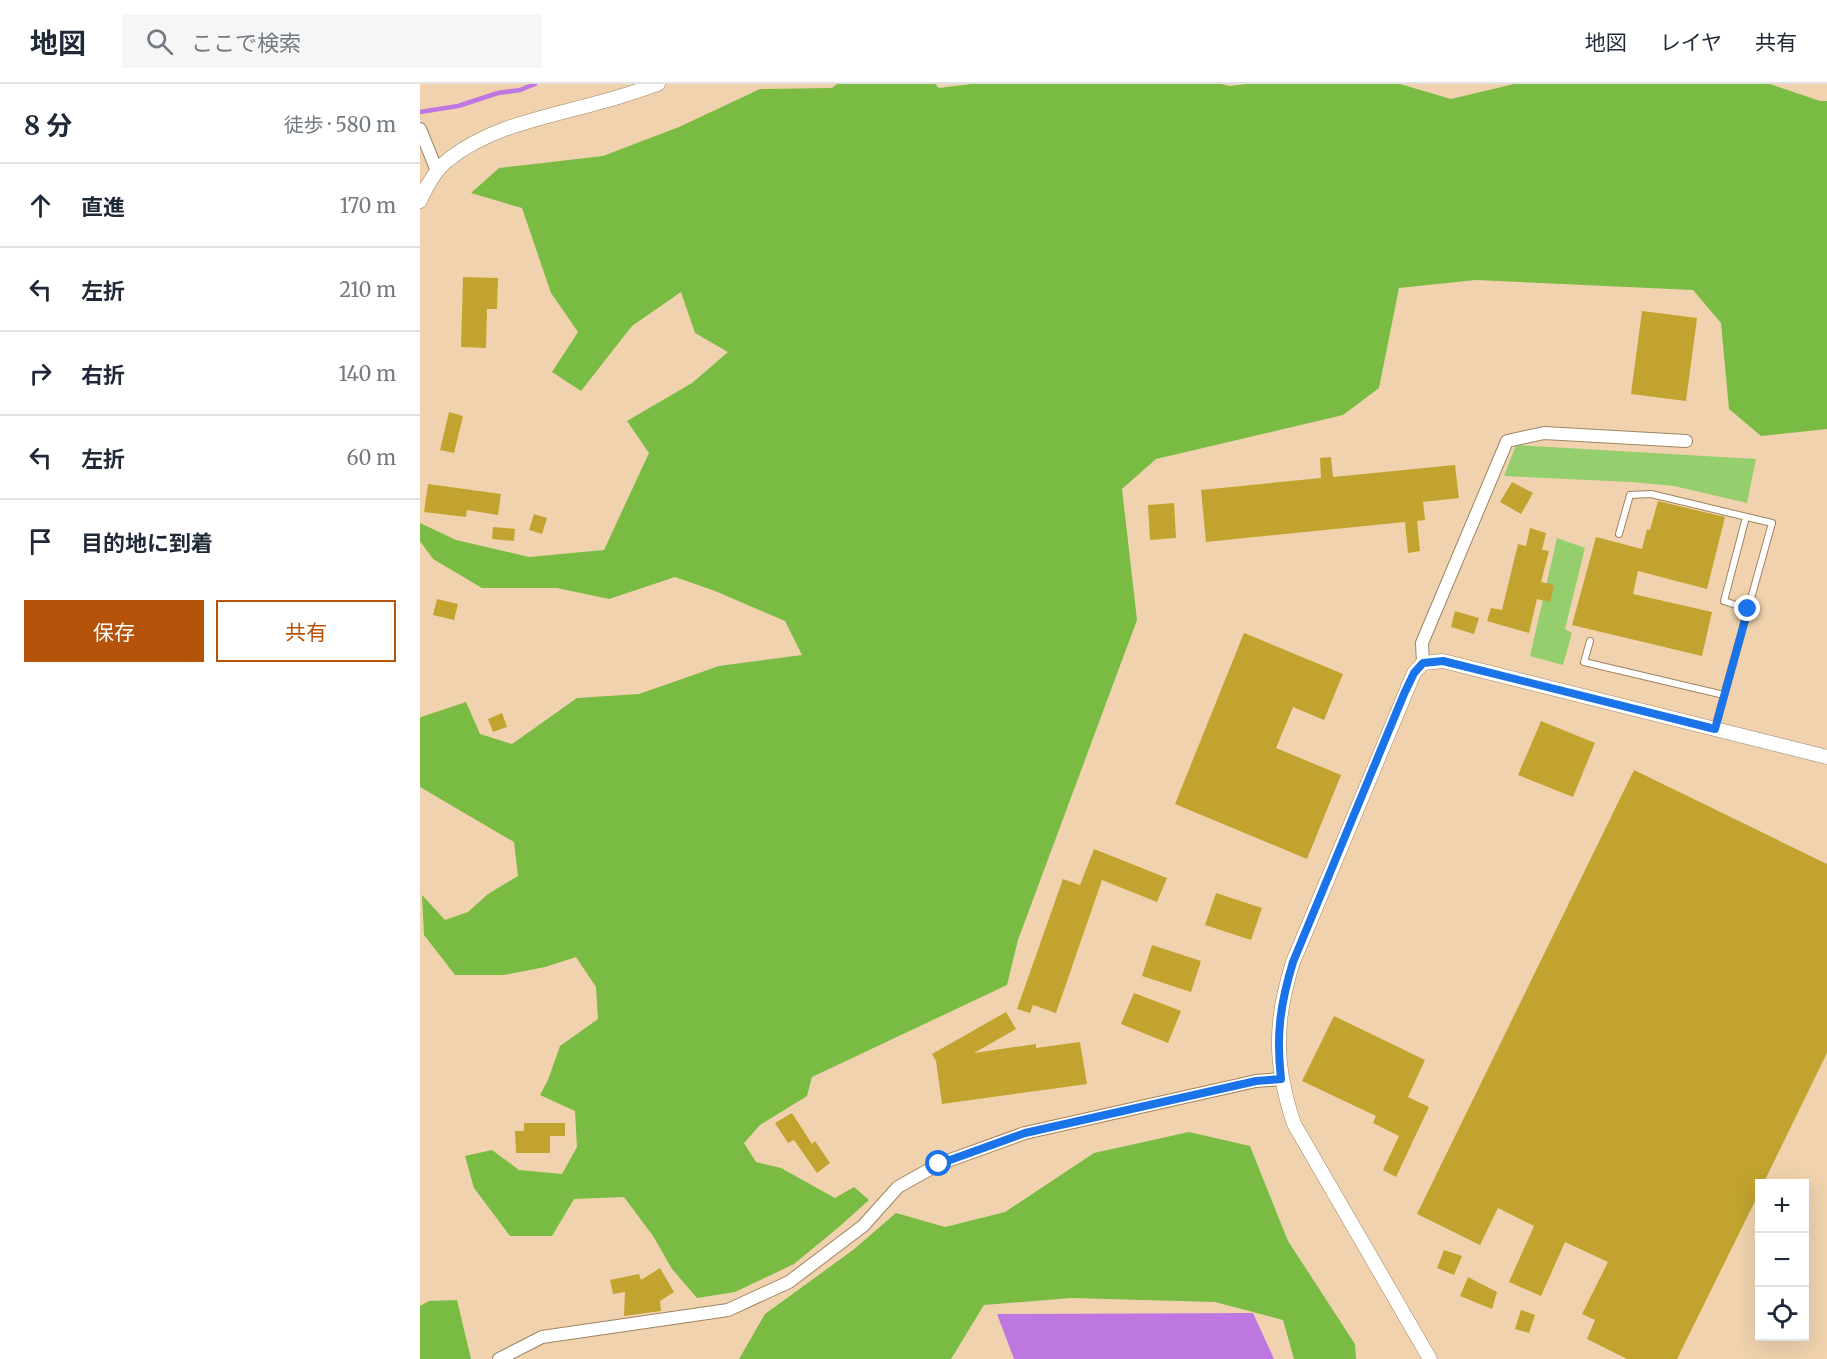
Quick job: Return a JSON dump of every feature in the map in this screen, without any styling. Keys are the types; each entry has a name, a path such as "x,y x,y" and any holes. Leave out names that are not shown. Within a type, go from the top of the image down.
{"street":[{"path":"420,201 437,171 460,151 497,132 658,84"},
{"path":"420,129 437,171"},
{"path":"1423,663 1422,643 1507,441 1544,433 1686,441"},
{"path":"1430,1359 1300,1134 1285,1097 1281,1079 1278,1031 1281,1005 1293,962 1414,673 1423,663 1443,661 1827,757"},
{"path":"499,1359 542,1337 728,1310 789,1282 862,1226 898,1187 939,1164 1025,1133 1256,1081 1281,1079"}],"lane":[{"path":"1619,534 1630,495 1651,494 1772,523 1715,729"},
{"path":"1746,517 1724,601 1748,609"},
{"path":"1590,641 1584,662 1725,694"}],"green space":[{"path":"837,84 935,84 939,88 971,84 1221,84 1230,86 1246,84 1400,84 1451,99 1514,84 1770,84 1820,101 1827,101 1827,429 1761,436 1729,409 1721,323 1693,290 1476,280 1399,288 1379,388 1343,415 1156,459 1122,489 1137,620 1018,940 1007,985 812,1077 807,1096 760,1125 744,1143 756,1162 781,1168 835,1198 854,1187 869,1200 794,1264 735,1292 697,1298 672,1269 653,1236 624,1197 574,1199 552,1236 510,1236 474,1188 465,1156 492,1150 519,1170 562,1174 577,1147 575,1111 540,1095 560,1046 598,1019 596,987 576,957 545,967 504,975 455,975 424,935 422,895 445,920 468,912 488,894 518,876 514,842 420,787 420,718 466,702 480,734 512,744 577,698 639,694 719,666 802,655 785,621 715,591 675,577 609,599 557,588 482,588 433,559 420,541 420,523 456,540 529,557 604,550 649,453 627,421 692,383 728,352 695,333 681,292 632,326 581,391 552,372 578,332 551,293 522,208 471,193 499,168 603,156 679,127 760,89 832,88"},
{"path":"1516,445 1756,459 1747,503 1674,486 1504,476"},
{"path":"1557,538 1585,548 1565,629 1572,633 1563,665 1530,656"},
{"path":"1189,1132 1250,1146 1288,1241 1355,1344 1356,1359 1294,1359 1283,1320 1215,1302 1071,1298 984,1305 951,1359 739,1359 765,1314 853,1250 896,1213 945,1227 1005,1212 1094,1153"},
{"path":"457,1300 471,1359 420,1359 420,1306 429,1301"}],"shaded area":[{"path":"1253,1313 1274,1359 1014,1359 997,1314"}],"building":[{"path":"463,277 498,278 497,309 487,309 486,348 461,347"},
{"path":"1642,311 1697,318 1686,401 1631,394"},
{"path":"449,412 463,416 454,453 440,450"},
{"path":"1331,457 1333,477 1455,465 1459,498 1423,502 1425,520 1417,521 1420,551 1408,553 1405,522 1206,542 1201,490 1321,478 1320,458"},
{"path":"1512,482 1533,493 1521,514 1500,502"},
{"path":"428,484 501,494 498,515 467,510 466,517 424,512"},
{"path":"1658,501 1725,517 1707,589 1638,571 1633,594 1712,612 1702,656 1572,625 1596,537 1642,549"},
{"path":"1174,503 1176,538 1150,540 1148,505"},
{"path":"534,514 547,518 542,534 529,530"},
{"path":"493,527 515,529 514,541 492,539"},
{"path":"1530,528 1546,533 1542,550 1549,551 1541,582 1554,585 1550,602 1537,599 1529,633 1487,621 1491,608 1502,610 1518,544 1526,546"},
{"path":"437,599 458,604 454,620 433,615"},
{"path":"1455,611 1479,618 1474,634 1451,627"},
{"path":"1244,633 1343,674 1324,720 1293,707 1276,748 1341,775 1307,859 1175,804"},
{"path":"502,713 507,727 493,732 488,719"},
{"path":"1541,721 1595,743 1573,797 1518,775"},
{"path":"1634,770 1827,864 1827,1053 1765,1179 1755,1179 1755,1201 1677,1359 1627,1359 1587,1339 1595,1320 1582,1314 1608,1262 1565,1242 1541,1296 1509,1282 1534,1226 1498,1208 1480,1245 1417,1214"},
{"path":"1094,849 1167,878 1157,902 1102,880 1056,1013 1033,1005 1030,1013 1017,1009 1063,879 1080,885"},
{"path":"1216,893 1262,908 1251,940 1205,925"},
{"path":"1152,945 1201,961 1191,992 1142,976"},
{"path":"1134,993 1181,1011 1168,1043 1121,1024"},
{"path":"1006,1012 1016,1029 974,1053 1036,1044 1036,1048 1080,1042 1087,1084 942,1104 936,1061 932,1054"},
{"path":"1334,1016 1425,1060 1408,1097 1429,1107 1396,1177 1383,1170 1399,1136 1373,1123 1376,1116 1302,1081"},
{"path":"792,1113 812,1144 815,1141 830,1163 817,1173 794,1140 788,1143 775,1123"},
{"path":"524,1123 565,1123 565,1136 550,1136 550,1153 516,1153 515,1131 524,1131"},
{"path":"1444,1250 1462,1256 1454,1275 1437,1268"},
{"path":"660,1268 674,1292 660,1301 661,1311 624,1316 625,1292 613,1294 610,1280 639,1274 641,1280"},
{"path":"1468,1277 1497,1292 1492,1309 1460,1296"},
{"path":"1521,1310 1535,1315 1529,1333 1515,1329"}],"waterway":[{"path":"420,112 458,106 535,84"}],"route":[{"path":"939,1164 1025,1133 1256,1081 1281,1079 1278,1031 1281,1005 1293,962 1404,694 1414,673 1423,663 1443,661 1715,729 1748,609"}]}
